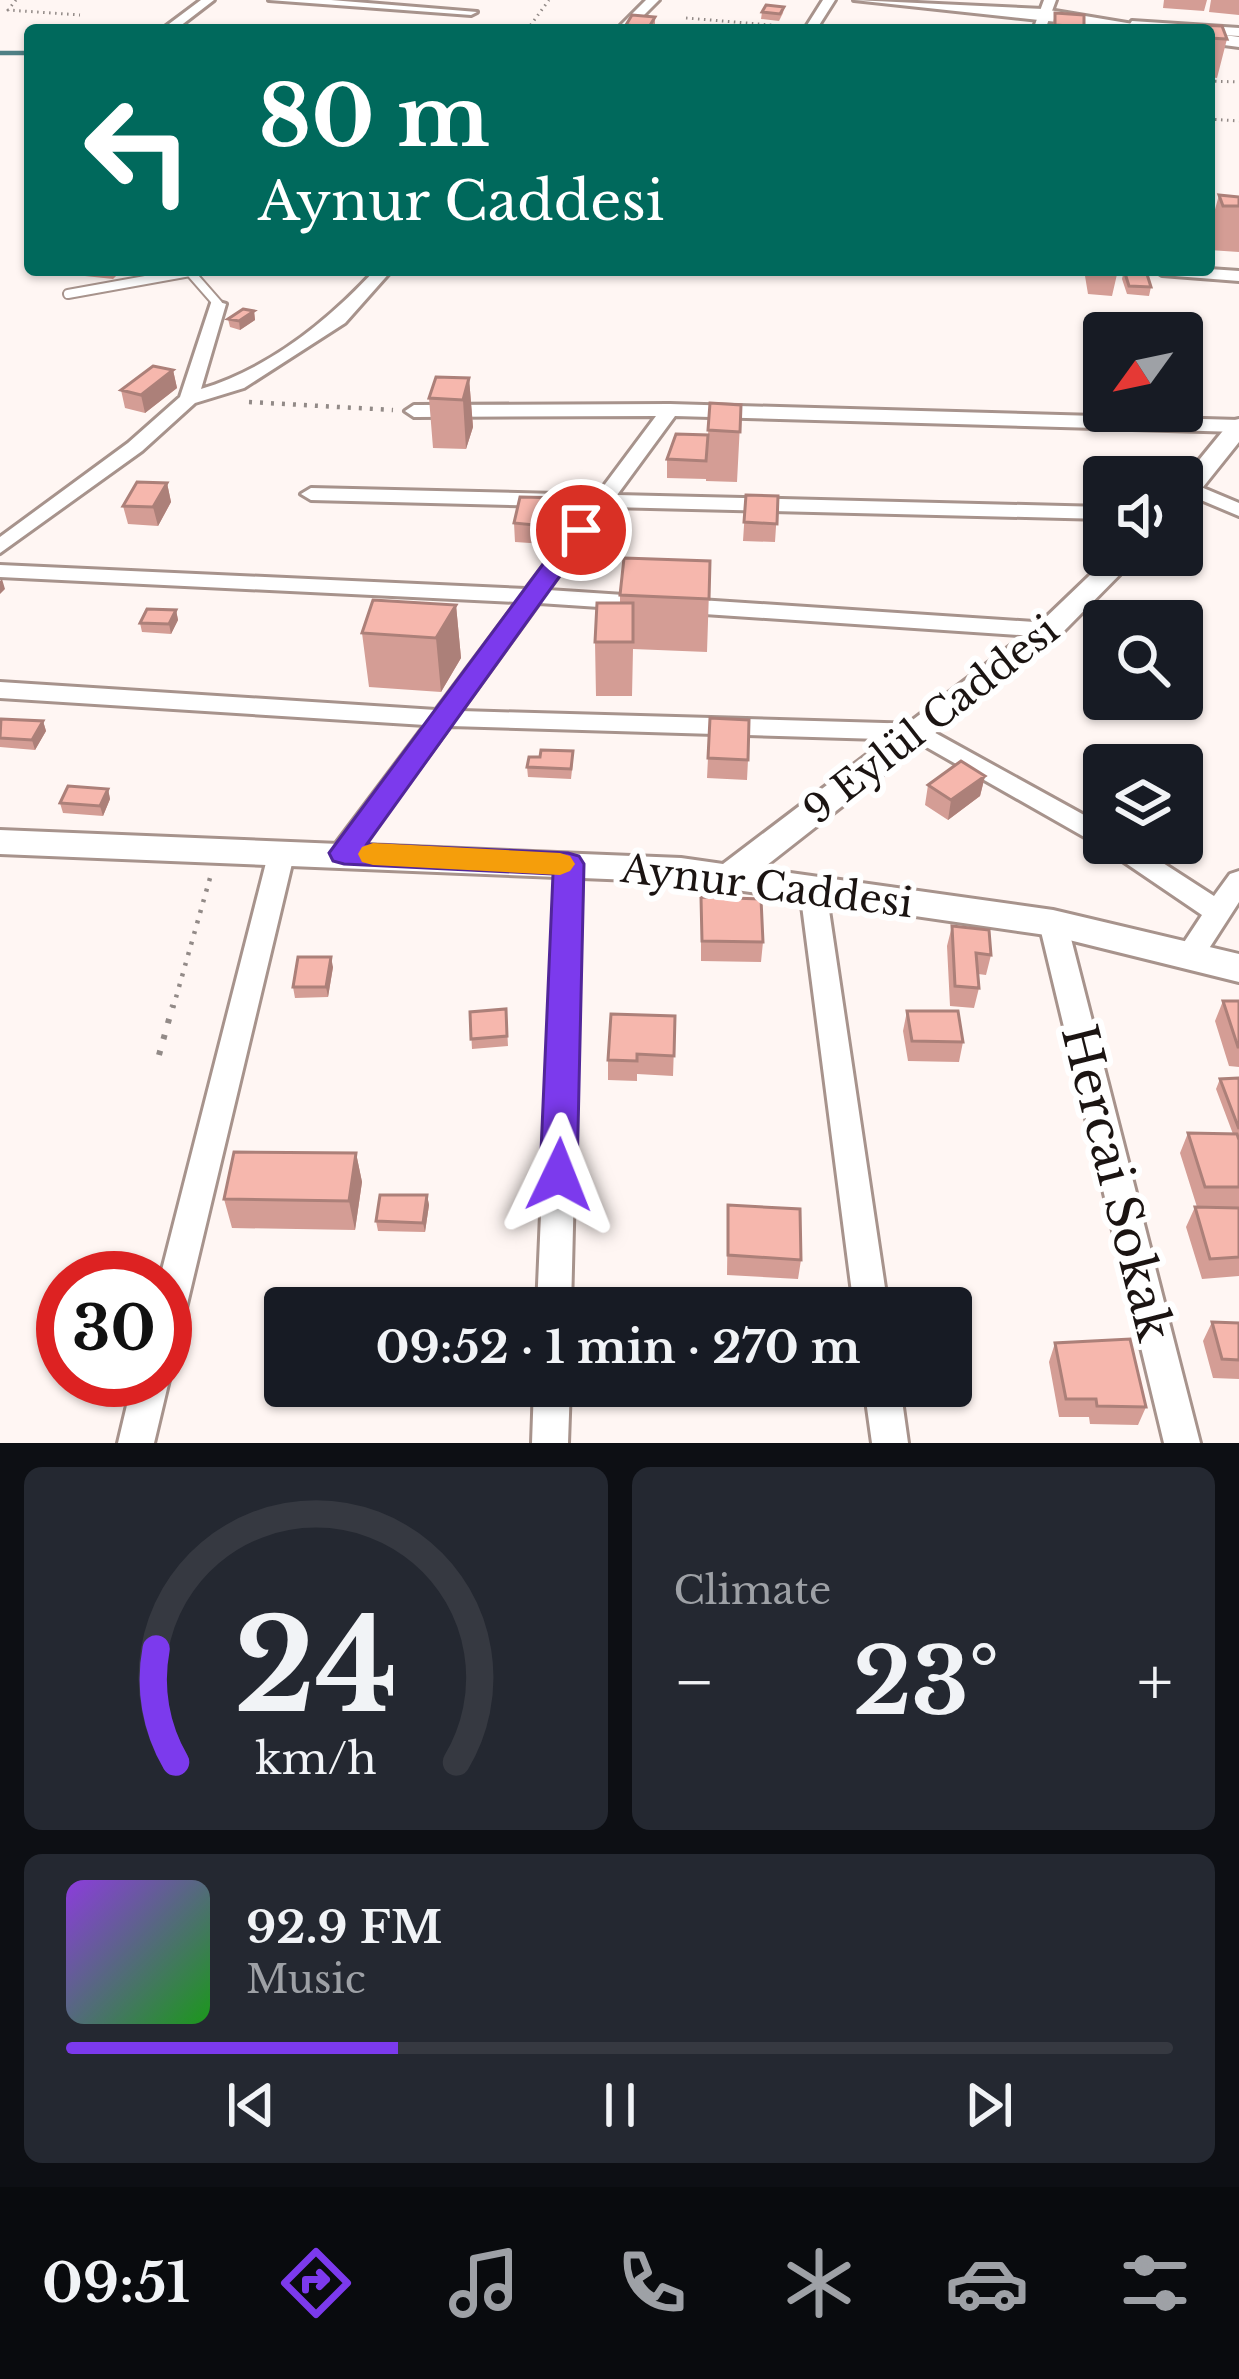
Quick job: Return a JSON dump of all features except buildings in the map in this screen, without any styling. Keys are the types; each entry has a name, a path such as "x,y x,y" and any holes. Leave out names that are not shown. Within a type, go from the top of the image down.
{"street":[{"path":"175,24 208,0"},
{"path":"275,0 384,3 471,12"},
{"path":"460,24 481,0"},
{"path":"628,24 653,0"},
{"path":"861,0 1044,14 1107,24"},
{"path":"369,18 384,3"},
{"path":"0,547 135,447 189,399 238,384 340,320 379,276"},
{"path":"189,399 218,304"},
{"path":"344,853 670,410"},
{"path":"414,411 670,410 1239,426"},
{"path":"1203,471 1239,426"},
{"path":"311,494 1083,512"},
{"path":"1203,497 1239,509"},
{"path":"0,571 532,596 1049,630"},
{"name":"9 Eylül Caddesi","path":"729,878 1049,630 1104,576"},
{"path":"0,690 443,718 919,732 1083,826"},
{"name":"Aynur Caddesi","path":"0,842 568,864 729,878 1053,923 1239,968"},
{"path":"183,1251 281,851"},
{"path":"555,1287 568,864"},
{"path":"1145,864 1218,912"},
{"path":"1189,956 1239,880"},
{"path":"813,890 868,1287"},
{"name":"Hercai Sokak","path":"1053,923 1182,1443"},
{"path":"136,1443 145,1407"},
{"path":"550,1443 551,1407"},
{"path":"885,1407 890,1443"}],"lane":[{"path":"68,294 168,276"},
{"path":"194,276 218,304"}],"path":[{"path":"16,0 8,10 80,15"},
{"path":"686,18 754,24"},
{"path":"247,402 414,411"},
{"path":"159,1054 218,849"}],"waterway":[{"path":"0,53 24,53"}],"slow traffic":[{"path":"373,854 560,864"}],"route":[{"path":"559,1175 568,864 344,853 581,530"}]}
